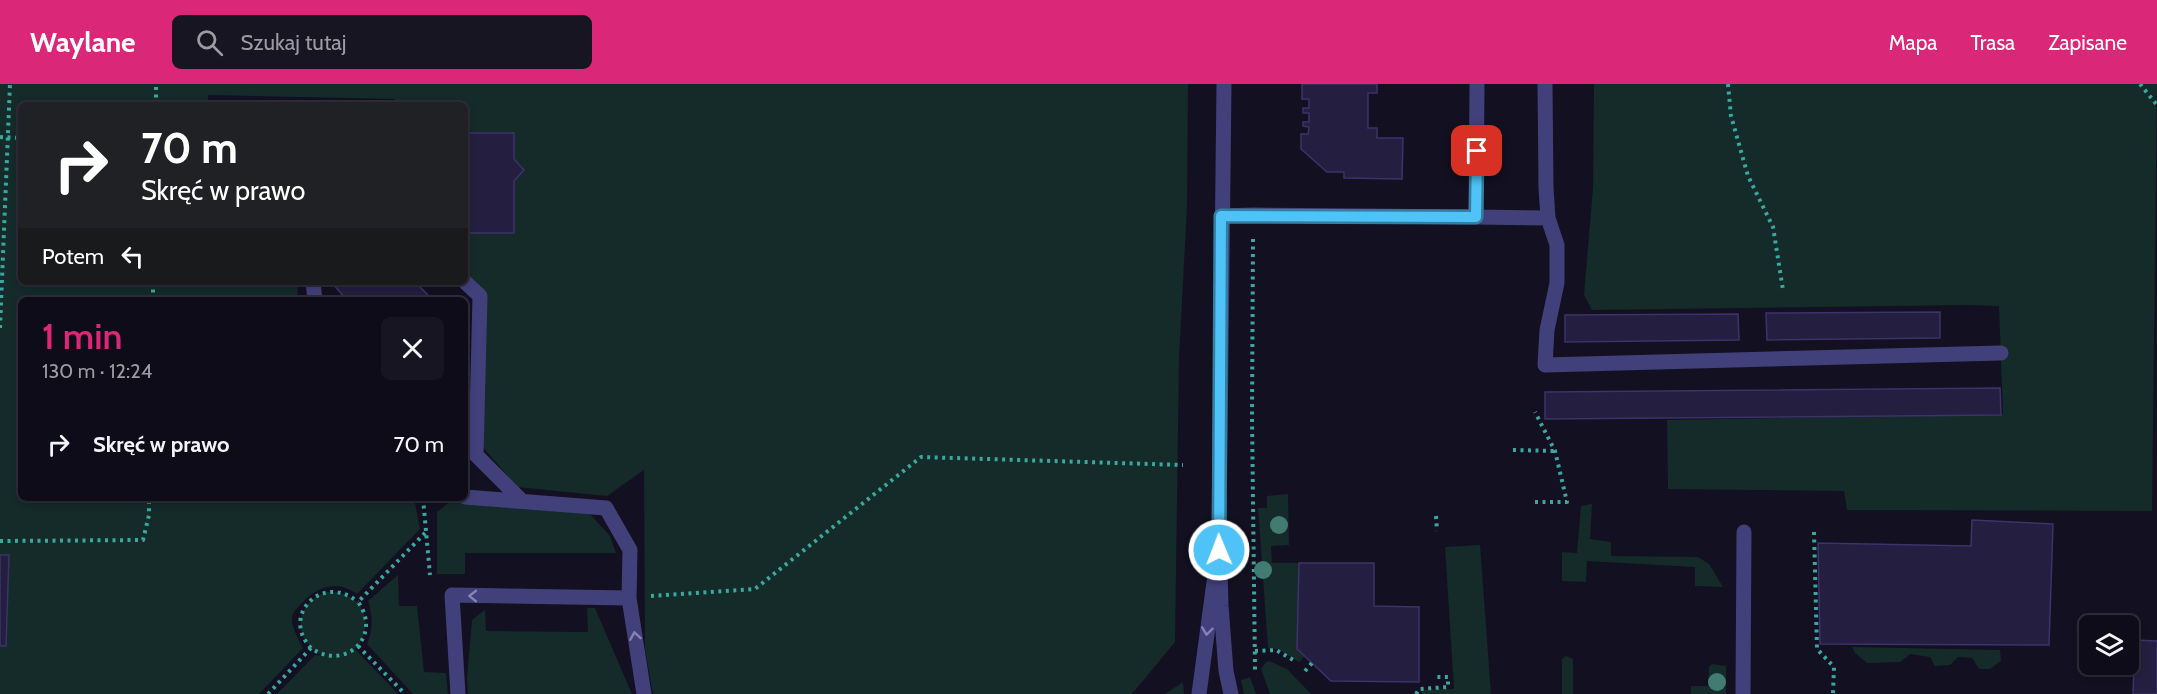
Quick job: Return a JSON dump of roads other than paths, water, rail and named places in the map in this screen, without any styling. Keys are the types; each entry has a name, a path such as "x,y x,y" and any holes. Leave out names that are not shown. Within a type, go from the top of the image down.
{"street":[{"path":"1199,694 1217,563 1224,84"},
{"path":"1476,217 1477,84"},
{"path":"1545,84 1548,218 1557,245 1557,283 1547,330 1545,365 2001,353"},
{"path":"1221,216 1548,218"},
{"path":"468,285 480,296 476,455 522,501"},
{"path":"468,497 606,508 630,550 629,598 644,694"},
{"path":"1218,531 1226,670 1231,694"},
{"path":"1743,694 1744,532"},
{"path":"458,694 452,596 629,598"}]}
